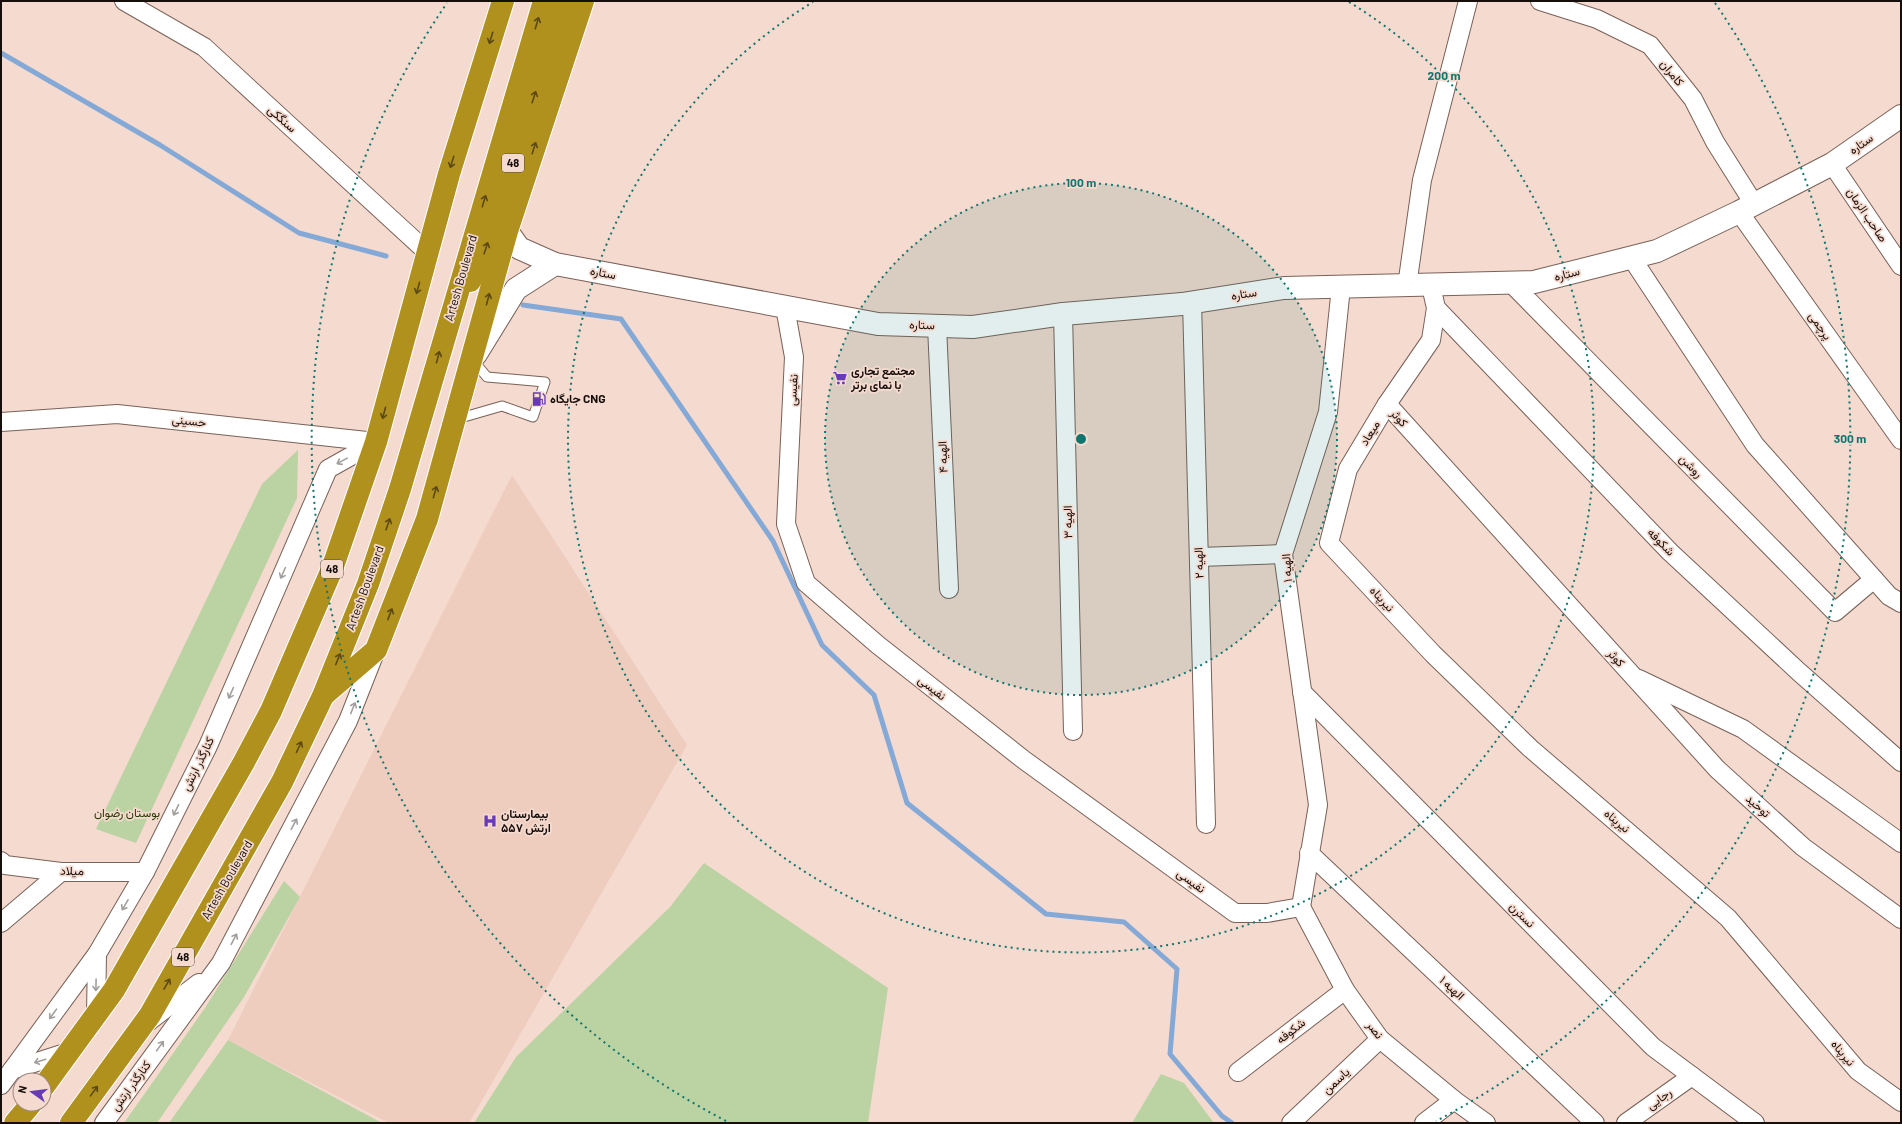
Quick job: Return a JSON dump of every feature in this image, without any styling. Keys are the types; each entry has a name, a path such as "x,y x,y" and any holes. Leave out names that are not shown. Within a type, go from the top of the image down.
{"highway":[{"name":"48","path":"52,1075 122,977 244,762 271,711 332,569 376,442 448,174 503,1"},
{"name":"Artesh Boulevard","path":"71,1123 150,1015 282,782 323,696 368,584 400,489 544,1"},
{"name":"48","path":"449,319 483,258 564,1"},
{"path":"323,696 376,650 427,519 507,231 583,1"},
{"path":"15,1123 24,1112"}],"street":[{"path":"1407,286 1422,180 1468,1"},
{"name":"کامران","path":"1540,1 1597,19 1650,45 1693,99 1747,208"},
{"name":"سنگکی","path":"127,2 204,47 427,252"},
{"name":"ستاره","path":"507,231 519,248 555,264 878,324 972,327 1064,314 1192,302 1284,288 1431,286 1534,282 1657,250 1747,208 1832,164 1901,116"},
{"name":"صاحب الزمان","path":"1832,164 1901,266"},
{"name":"پرچمی","path":"1747,208 1901,440"},
{"path":"1631,257 1755,445 1874,579 1897,595"},
{"path":"472,359 516,289 555,264"},
{"name":"روشن","path":"1511,283 1835,612 1874,579"},
{"name":"میعاد","path":"1329,543 1348,469 1387,404 1431,340 1436,308 1431,286"},
{"name":"الهیه ۱","path":"1301,907 1318,805 1284,554 1328,412 1341,287"},
{"name":"الهیه ۲","path":"1192,302 1206,824"},
{"name":"نفیسی","path":"785,307 794,356 786,524 806,582 878,645 1024,760 1234,913 1267,913 1301,907"},
{"name":"شکوفه","path":"1436,308 1670,552 1799,672 1901,762"},
{"name":"الهیه ۳","path":"1064,314 1073,731"},
{"name":"الهیه ۴","path":"937,326 949,589"},
{"name":"کوثر","path":"1387,404 1631,675 1743,729 1901,843"},
{"name":"حسینی","path":"1,422 117,414 376,442"},
{"name":"کنارگذر ارتش","path":"1,1085 97,954 145,872 208,746 328,469 376,442"},
{"name":"نیرپناه","path":"1329,543 1433,654 1530,748 1728,918 1858,1071 1900,1099"},
{"path":"1199,557 1284,554"},
{"name":"کنارگذر ارتش","path":"104,1123 215,971 348,721 376,650"},
{"name":"توحید","path":"1631,675 1717,769 1803,847 1901,919"},
{"name":"نسترن","path":"1302,692 1653,1047 1754,1123"},
{"name":"الهیه ۱","path":"1309,853 1595,1123"},
{"name":"میلاد","path":"1,860 5,865 61,872 145,872"},
{"path":"1,924 61,872"},
{"name":"نصر","path":"1301,907 1345,990 1380,1039 1454,1100 1486,1123"},
{"path":"96,1015 97,954"},
{"path":"141,1027 215,971"},
{"name":"شکوفه","path":"1238,1072 1345,990"},
{"name":"یاسمن","path":"1291,1123 1380,1039"},
{"path":"12,1070 68,1052"},
{"name":"رجایی","path":"1626,1123 1692,1076"},
{"path":"1424,1123 1454,1100"}],"lane":[{"path":"455,419 502,406 533,417 545,382 487,377 472,359"}],"shaded area":[{"name":"بیمارستان ۵۵۷ ارتش","path":"512,475 687,745 469,1123 389,1123 228,1040"}],"green space":[{"name":"بوستان رضوان","path":"298,450 297,498 136,843 96,829 262,484"},
{"path":"704,863 888,988 868,1123 474,1123 516,1057 670,907"},
{"path":"284,881 300,897 244,997 157,1123 124,1123 205,1008"},
{"path":"228,1040 382,1123 169,1123"},
{"path":"1161,1074 1184,1083 1214,1123 1132,1123"}],"waterway":[{"path":"1,53 160,145 299,233 386,256"},
{"path":"523,305 621,319 773,541 822,645 874,695 907,803 1046,914 1124,922 1177,969 1170,1054 1222,1116 1232,1123"}],"place":[{"name":"مجتمع تجاری با نمای برتر","path":"840,378"},
{"name":"جایگاه CNG","path":"539,399"},
{"name":"بیمارستان ۵۵۷ ارتش","path":"490,821"}]}
